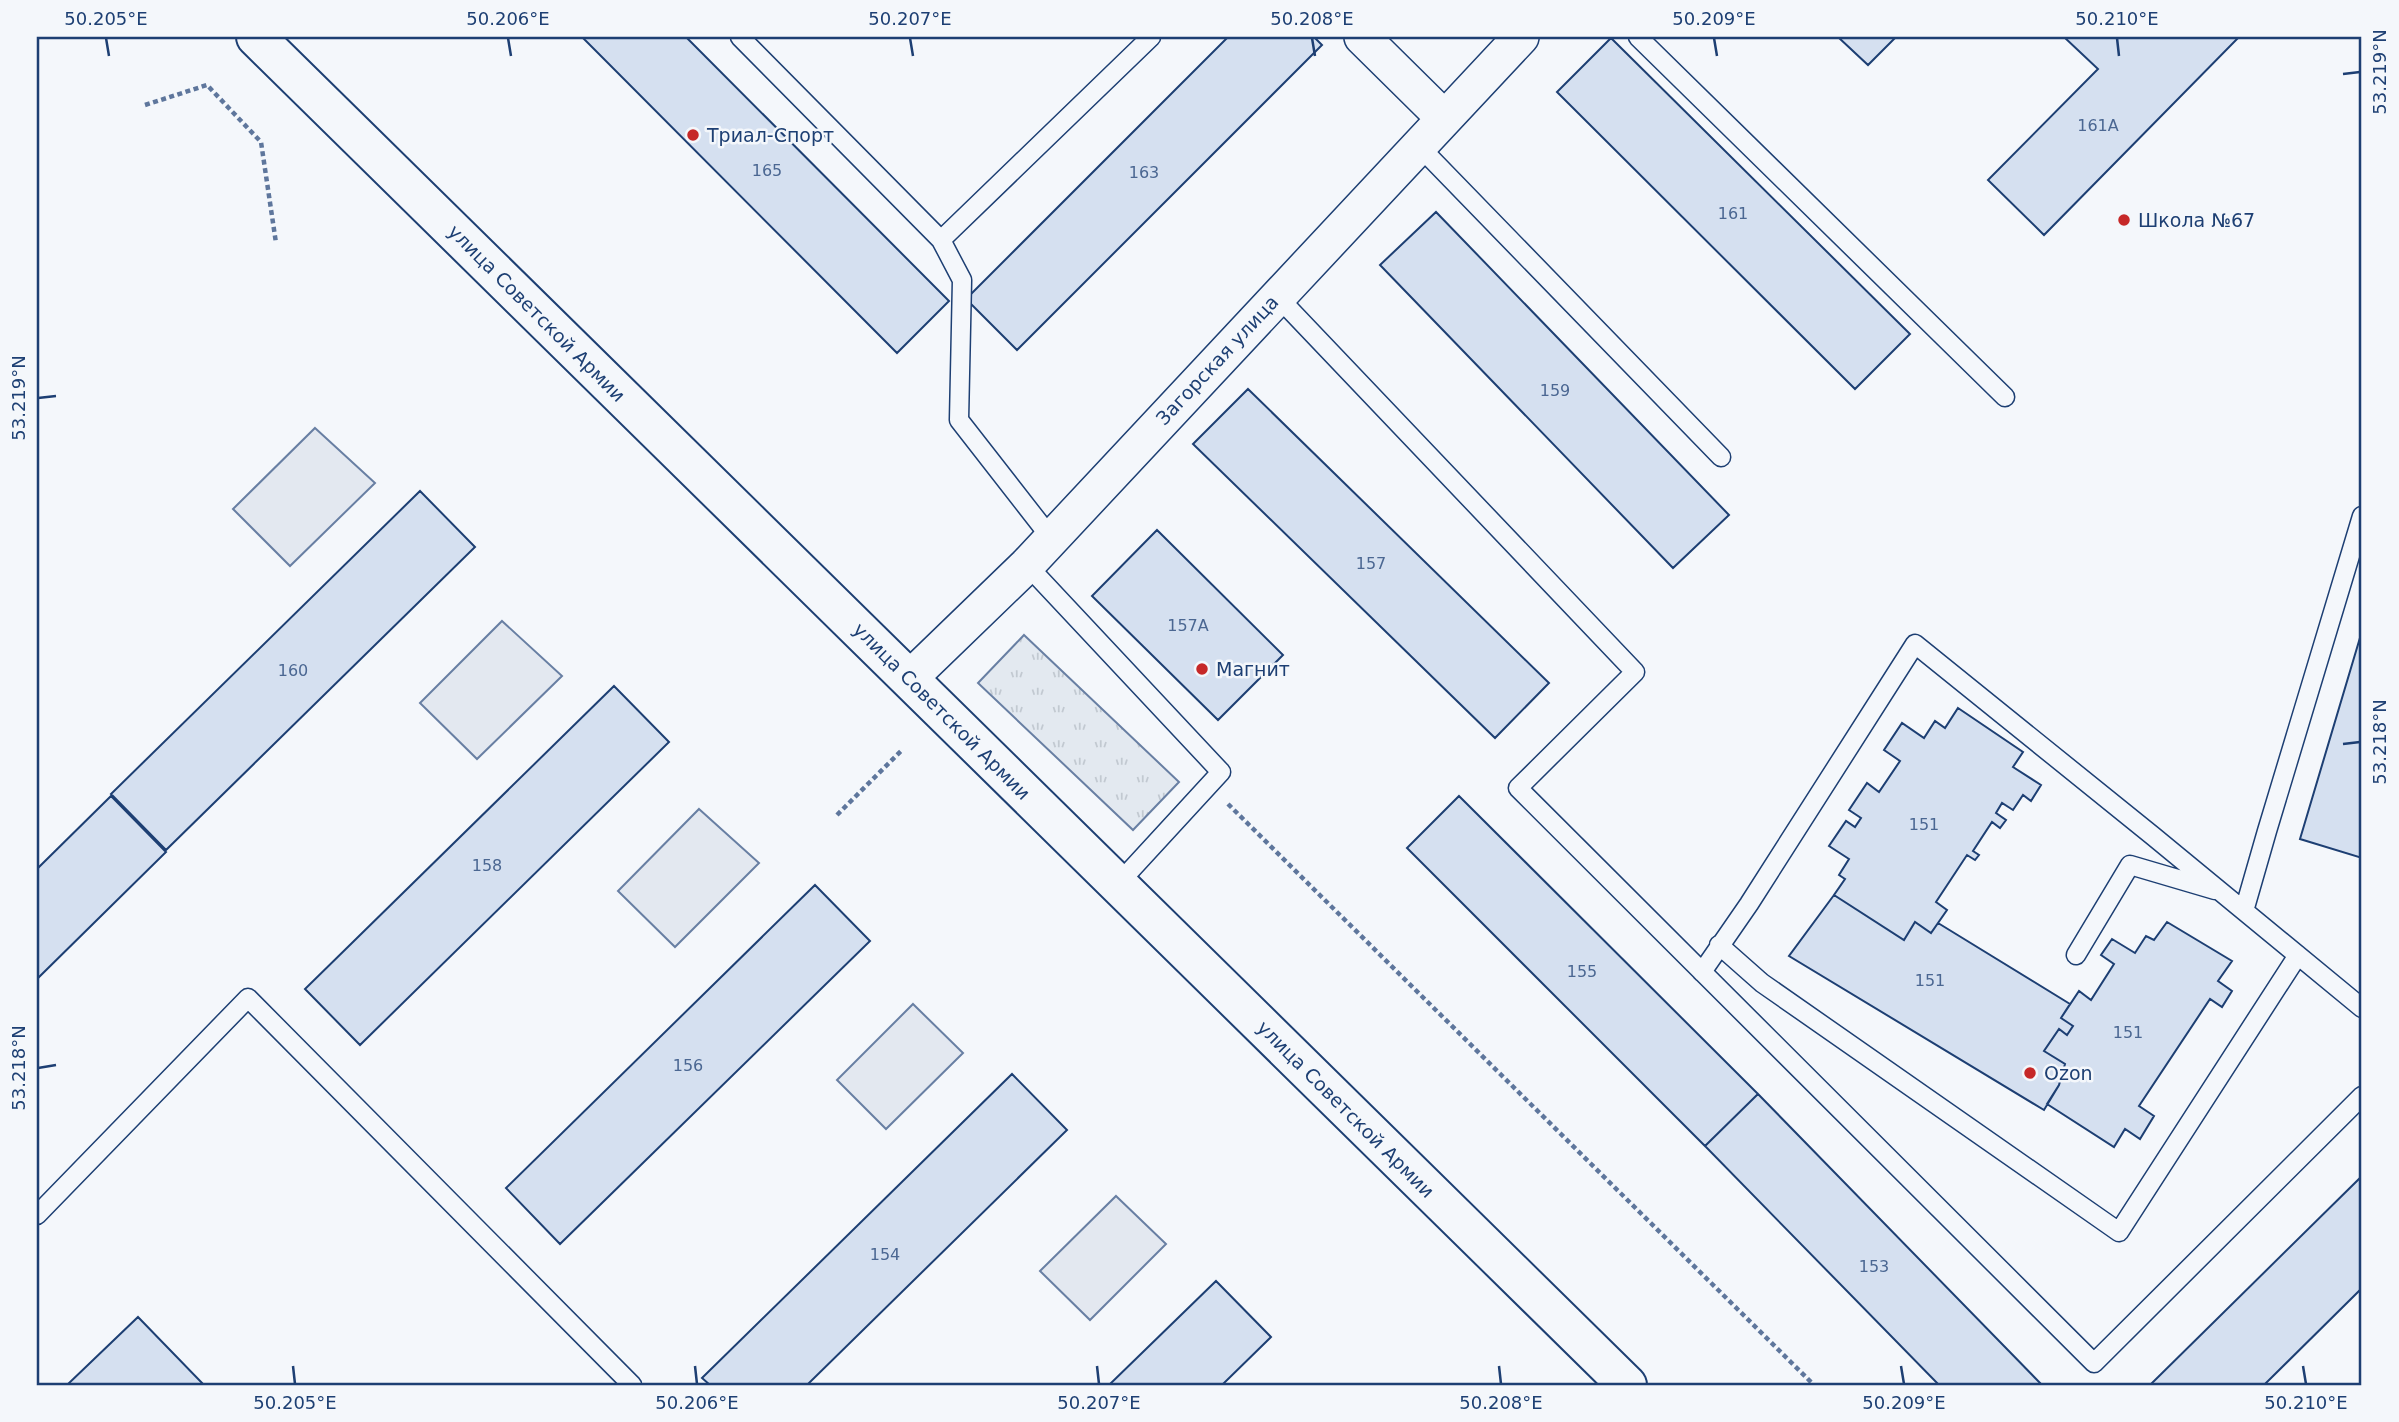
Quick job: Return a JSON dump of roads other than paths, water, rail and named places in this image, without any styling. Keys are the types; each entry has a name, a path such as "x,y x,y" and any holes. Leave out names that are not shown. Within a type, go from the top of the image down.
{"main road":[{"name":"улица Советской Армии","path":"256,37 1628,1385"}],"street":[{"path":"1362,37 1444,118"},
{"name":"Загорская улица","path":"909,679 1027,565 1521,37"}],"lane":[{"path":"740,37 941,240 962,280 959,420 1051,538"},
{"path":"941,240 1151,37"},
{"path":"1638,37 2005,397"},
{"path":"1418,145 1721,457"},
{"path":"1277,296 1635,672 1518,788 2094,1363 2362,1096"},
{"path":"2244,911 2362,516"},
{"path":"1027,565 1221,772 1118,884"},
{"path":"1702,972 1749,904 1914,644 2222,892 2362,1009"},
{"path":"2076,955 2130,865 2222,892"},
{"path":"1719,945 1762,983 2119,1232 2298,955"},
{"path":"37,1215 248,998 632,1385"}],"place":[{"name":"Триал-Спорт","path":"693,135"},
{"name":"Школа №67","path":"2124,220"},
{"name":"Магнит","path":"1202,669"},
{"name":"Ozon","path":"2030,1073"}]}
